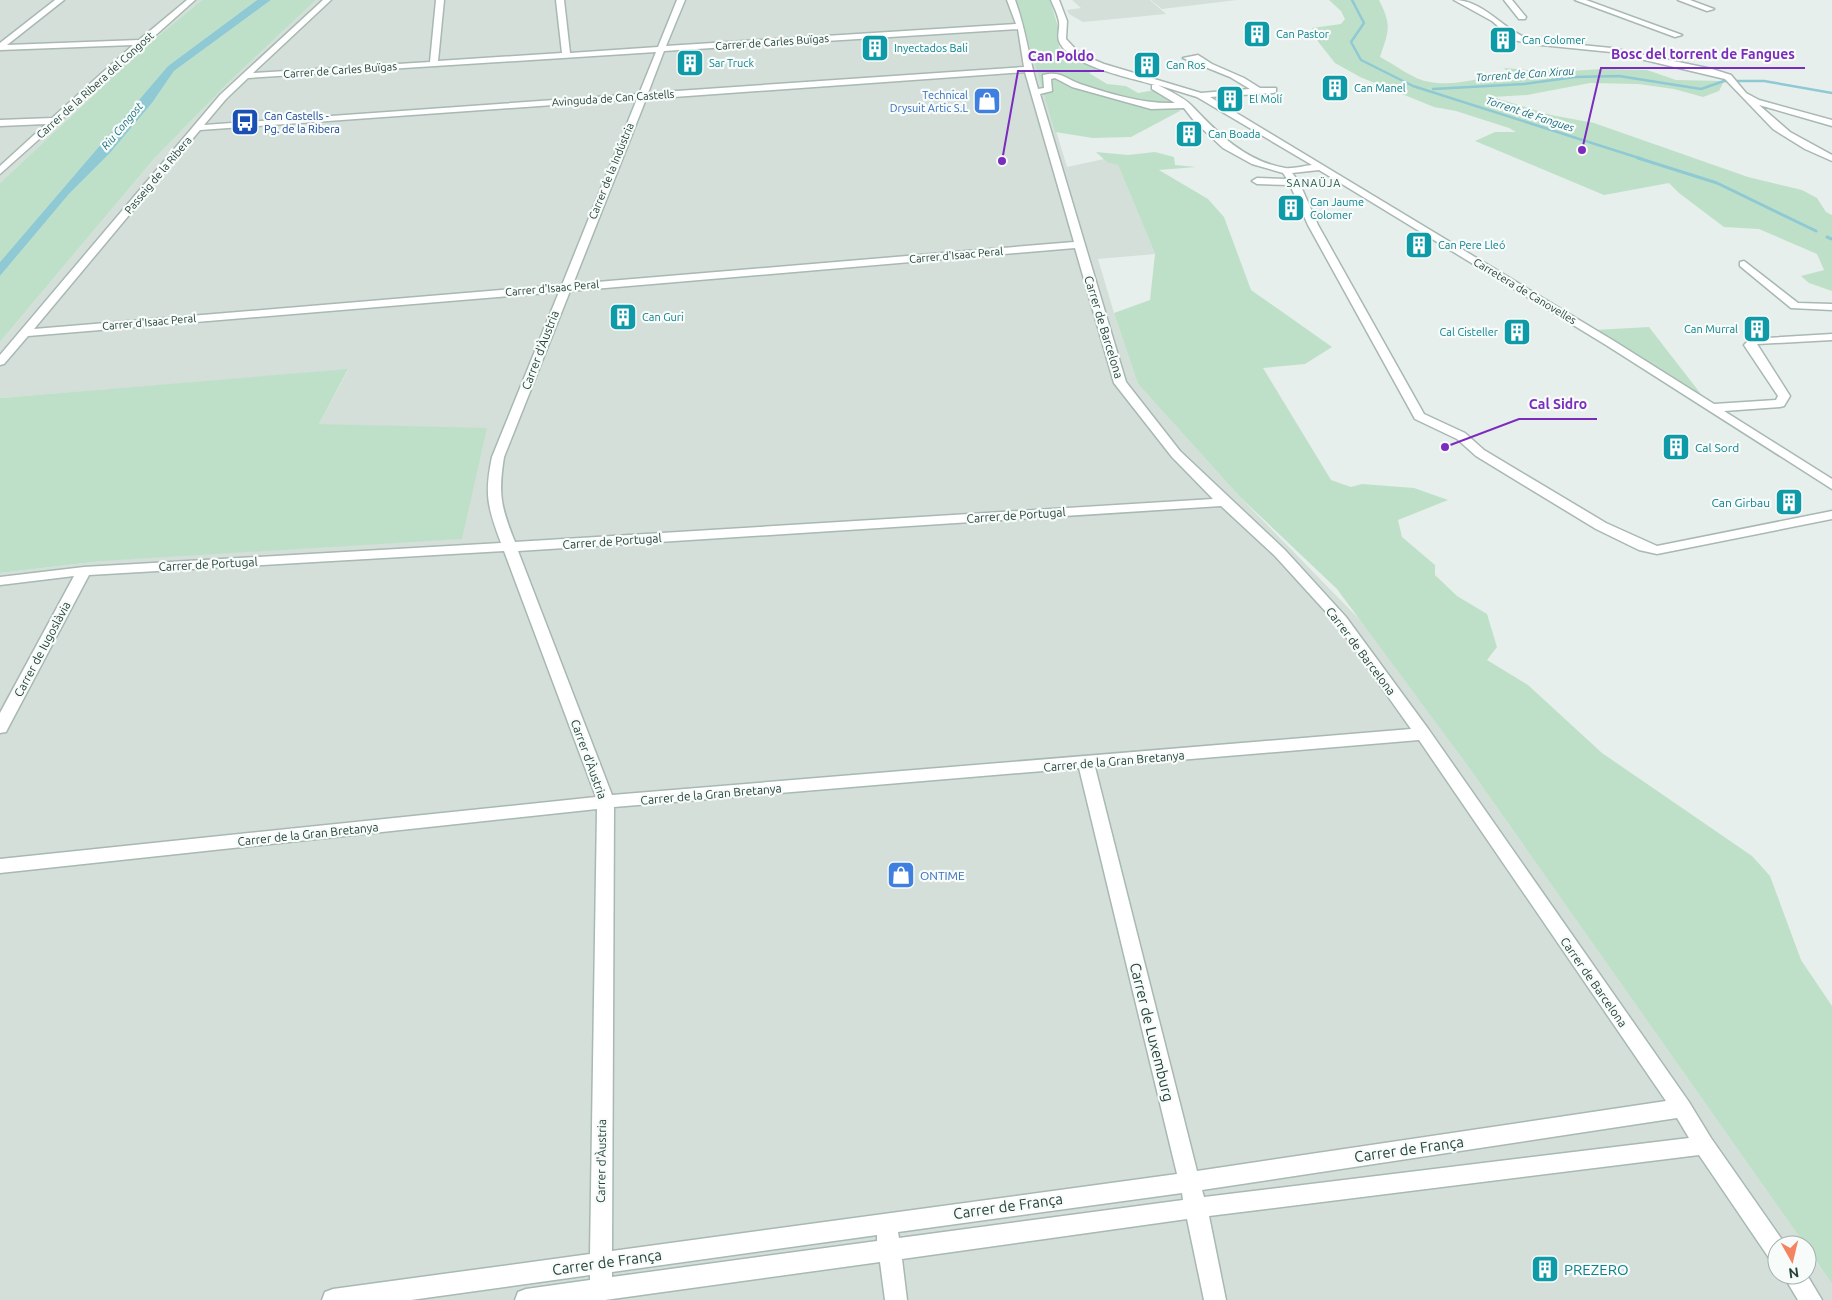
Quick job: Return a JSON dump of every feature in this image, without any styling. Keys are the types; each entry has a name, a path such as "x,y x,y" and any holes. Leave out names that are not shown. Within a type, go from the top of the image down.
{"street":[{"path":"0,48 60,0"},
{"name":"Carrer de la Ribera del Congost","path":"0,172 141,42 191,0"},
{"name":"Passeig de la Ribera","path":"0,362 223,97 327,0"},
{"path":"434,64 440,0"},
{"path":"560,0 566,55"},
{"name":"Carrer de la Indústria","path":"564,287 681,0"},
{"name":"Carrer de Barcelona","path":"1011,0 1021,26 1028,69 1120,383 1176,454 1224,502 1280,553 1341,620 1423,734 1682,1108 1704,1145 1767,1236"},
{"name":"Carretera de Canovelles","path":"1055,0 1063,21 1062,39 1071,52 1100,66 1140,76 1200,95 1610,343 1832,485"},
{"path":"1458,0 1495,19 1517,38 1531,42 1610,50 1686,65 1728,78 1748,98 1760,114 1776,127 1798,142 1832,158"},
{"path":"1508,0 1522,18"},
{"path":"1579,0 1678,35"},
{"path":"1682,0 1710,9"},
{"name":"Carrer de Carles Buïgas","path":"246,76 1021,26"},
{"path":"0,48 141,42"},
{"path":"1209,65 1242,78 1258,91"},
{"name":"Avinguda de Can Castells","path":"197,128 1028,69"},
{"path":"1128,73 1140,72 1214,94"},
{"path":"1035,93 1049,89 1046,77 1056,75 1075,86 1151,106 1184,105"},
{"path":"1140,76 1184,105 1226,146 1255,162 1286,171 1320,167"},
{"path":"1200,95 1273,90"},
{"path":"1748,98 1756,102 1832,123"},
{"path":"0,123 56,120"},
{"path":"1286,171 1294,182 1313,225 1419,416 1461,436 1488,458 1601,526 1644,548 1657,550 1832,515"},
{"path":"1257,181 1294,182"},
{"name":"Carrer d'Isaac Peral","path":"25,333 1080,245"},
{"path":"1744,264 1795,306 1832,307"},
{"name":"Carrer d'Àustria","path":"564,287 498,457 493,484 495,508 606,802 600,1289"},
{"path":"1713,408 1780,403 1784,396 1750,345 1754,341 1832,338"},
{"name":"Carrer de Portugal","path":"0,580 84,571 509,547 1224,502"},
{"name":"Carrer de Iugoslàvia","path":"0,728 84,571"},
{"name":"Carrer de la Gran Bretanya","path":"0,866 606,802 1086,764 1423,734"},
{"name":"Carrer de Luxemburg","path":"1086,764 1188,1182 1196,1208 1215,1300"},
{"name":"Carrer de França","path":"333,1300 1188,1182 1682,1108"},
{"name":"Carrer de França","path":"526,1300 1196,1208 1704,1145"},
{"path":"886,1223 896,1300"},
{"path":"1801,1285 1811,1300"}],"shaded area":[{"path":"0,0 202,0 146,46 0,183"},
{"path":"316,0 1016,0 1067,167 1104,159 1118,165 1155,254 1098,259 1138,384 1239,496 1361,621 1450,741 1798,1235 1767,1235 1767,1285 1817,1285 1817,1263 1832,1284 1832,1300 0,1300 0,573 102,561 319,424 348,370 0,398 0,342 153,160 229,82"},
{"path":"1072,0 1150,0 1166,14 1083,22 1069,14 1067,10 1081,8"},
{"path":"1151,0 1237,0 1162,9"}],"green space":[{"path":"202,0 257,0 168,66 0,262 0,183 146,46"},
{"path":"271,0 316,0 229,82 153,160 0,342 0,276 69,194 110,153 152,103 174,71"},
{"path":"1016,0 1050,0 1058,27 1059,47 1070,57 1101,68 1089,73 1107,84 1126,86 1138,93 1155,90 1169,99 1180,111 1131,137 1093,138 1055,132"},
{"path":"1329,0 1379,0 1386,16 1388,28 1380,57 1408,74 1425,81 1457,83 1510,73 1504,68 1552,72 1603,69 1647,70 1676,80 1724,81 1719,91 1703,97 1674,89 1638,84 1590,83 1527,95 1492,97 1551,115 1594,123 1748,177 1802,190 1817,198 1826,212 1832,215 1832,291 1809,283 1801,276 1824,270 1817,254 1759,229 1724,227 1679,193 1669,183 1604,195 1475,141 1495,132 1516,132 1509,128 1456,111 1434,107 1360,77 1335,63 1316,39 1312,28 1341,24 1345,19 1341,11"},
{"path":"1096,152 1128,155 1155,152 1174,157 1175,165 1196,167 1159,170 1208,199 1224,217 1251,290 1332,347 1305,364 1263,368 1331,480 1351,487 1362,484 1414,488 1448,500 1398,520 1402,537 1435,565 1435,575 1457,596 1487,614 1497,647 1487,660 1528,685 1602,753 1752,856 1770,876 1801,960 1832,1006 1832,1284 1817,1262 1817,1235 1798,1235 1462,758 1337,589 1239,496 1138,384 1114,313 1150,300 1155,254 1118,165 1107,162"},
{"path":"1649,327 1704,398 1595,330"},
{"path":"348,369 319,424 487,428 462,539 102,561 0,573 0,398"}],"water":[{"name":"Riu Congost","path":"257,0 271,0 174,71 152,103 110,153 69,194 0,276 0,262 168,66"}],"waterway":[{"name":"Torrent de Fangues","path":"1352,0 1364,23 1351,42 1361,60 1413,86 1642,159"},
{"name":"Torrent de Can Xirau","path":"1433,89 1524,84 1575,77 1619,76 1701,89 1724,81 1764,81 1832,93"},
{"name":"Torrent de Fangues","path":"1638,158 1717,183 1816,231"},
{"name":"Torrent de Fangues","path":"1827,237 1832,239"}],"place":[{"name":"Can Pastor","path":"1257,34"},
{"name":"Can Colomer","path":"1503,40"},
{"name":"Inyectados Bali","path":"875,48"},
{"name":"Sar Truck","path":"690,63"},
{"name":"Can Ros","path":"1147,65"},
{"name":"Can Manel","path":"1335,88"},
{"name":"El Molí","path":"1230,99"},
{"name":"Technical Drysuit Artic S.L","path":"987,101"},
{"name":"Can Castells - Pg. de la Ribera","path":"245,122"},
{"name":"Can Boada","path":"1189,134"},
{"name":"Bosc del torrent de Fangues","path":"1582,150"},
{"name":"Can Poldo","path":"1002,161"},
{"name":"Can Jaume Colomer","path":"1291,208"},
{"name":"Can Pere Lleó","path":"1419,245"},
{"name":"Can Guri","path":"623,317"},
{"name":"Can Murral","path":"1757,329"},
{"name":"Cal Cisteller","path":"1517,332"},
{"name":"Cal Sidro","path":"1445,447"},
{"name":"Cal Sord","path":"1676,447"},
{"name":"Can Girbau","path":"1789,502"},
{"name":"ONTIME","path":"901,875"},
{"name":"PREZERO","path":"1545,1269"}],"district":[{"name":"SANAÜJA","path":"1314,183"}]}
